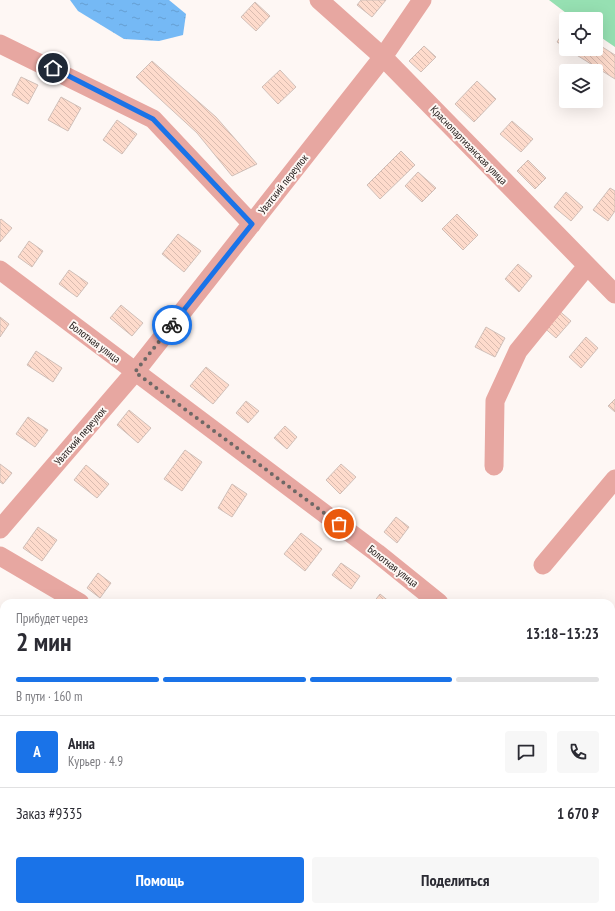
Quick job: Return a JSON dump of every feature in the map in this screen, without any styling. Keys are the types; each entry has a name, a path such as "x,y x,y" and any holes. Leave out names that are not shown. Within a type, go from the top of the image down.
{"street":[{"name":"Краснопартизанская улица","path":"319,0 383,57 615,294"},
{"name":"Уватский переулок","path":"0,529 135,372 383,57 422,0"},
{"path":"0,44 153,119 252,224"},
{"path":"494,466 495,401 518,350 587,266"},
{"name":"Болотная улица","path":"0,270 377,553 434,599"},
{"path":"543,565 615,478"},
{"path":"0,556 73,599"}],"green space":[{"path":"549,0 615,0 615,47 603,39 603,12 565,12"}],"water":[{"path":"70,0 169,0 186,14 183,35 159,41 124,39 78,11"}],"building":[{"path":"361,0 386,0 372,17 357,5"},
{"path":"255,2 270,16 256,31 241,17"},
{"path":"424,46 436,57 421,72 409,61"},
{"path":"603,47 615,55 615,79 603,72 603,64 591,64 578,56 603,56"},
{"path":"152,61 216,117 257,164 232,176 197,133 136,77"},
{"path":"280,70 296,87 278,104 262,87"},
{"path":"21,77 38,85 28,104 12,95"},
{"path":"477,81 496,99 474,122 455,104"},
{"path":"61,97 81,108 68,131 48,120"},
{"path":"117,120 137,134 122,154 103,140"},
{"path":"512,121 533,139 521,152 500,134"},
{"path":"401,151 415,165 380,199 367,185"},
{"path":"528,160 546,178 535,189 517,171"},
{"path":"418,172 436,188 422,202 405,186"},
{"path":"610,188 615,191 615,211 608,221 593,210"},
{"path":"566,192 583,207 571,221 554,207"},
{"path":"457,214 478,235 463,250 442,229"},
{"path":"1,219 12,228 0,242 0,220"},
{"path":"178,234 201,251 184,272 162,254"},
{"path":"29,241 43,251 32,267 18,257"},
{"path":"518,264 532,276 519,292 505,279"},
{"path":"69,270 88,283 77,297 59,284"},
{"path":"121,305 143,323 132,336 110,318"},
{"path":"556,308 571,321 556,338 541,325"},
{"path":"0,317 9,324 0,337"},
{"path":"486,327 505,338 495,357 475,347"},
{"path":"586,337 598,348 581,368 569,357"},
{"path":"36,351 62,368 53,382 27,365"},
{"path":"206,367 229,385 213,404 190,386"},
{"path":"615,399 615,412 608,406"},
{"path":"246,401 259,411 248,423 236,413"},
{"path":"129,410 151,428 138,443 117,425"},
{"path":"28,417 48,430 35,447 16,434"},
{"path":"285,426 297,437 287,449 274,438"},
{"path":"185,450 202,462 182,491 164,479"},
{"path":"0,464 12,473 3,484 0,482"},
{"path":"341,464 356,477 340,494 326,480"},
{"path":"86,465 109,484 97,498 74,480"},
{"path":"232,484 247,494 232,517 218,508"},
{"path":"396,517 409,527 397,543 384,532"},
{"path":"38,527 57,540 42,561 23,548"},
{"path":"301,533 322,549 305,571 284,554"},
{"path":"341,563 360,576 351,589 332,575"},
{"path":"98,573 111,583 100,598 87,588"},
{"path":"380,594 386,599 376,599"}],"way so far":[{"path":"172,325 135,372 339,524"}],"route":[{"path":"53,68 153,119 252,224 172,325"}]}
